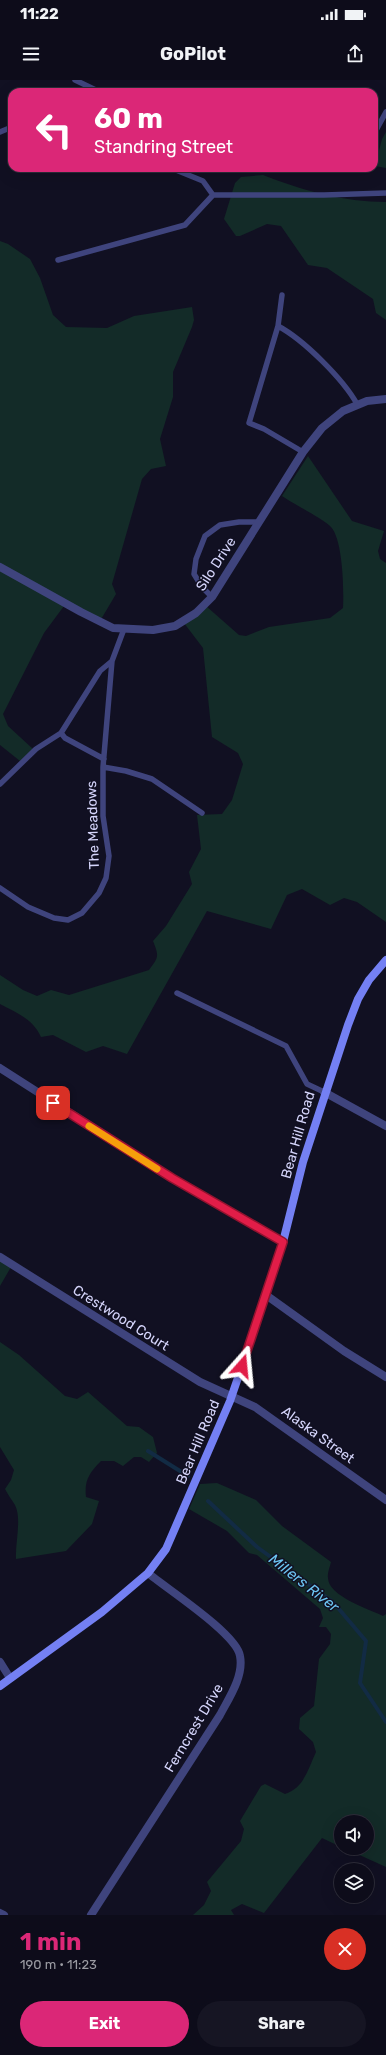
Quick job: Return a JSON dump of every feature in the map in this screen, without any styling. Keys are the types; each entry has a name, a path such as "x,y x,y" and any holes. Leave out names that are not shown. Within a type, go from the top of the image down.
{"street":[{"name":"Silo Drive","path":"0,567 101,623 113,628 153,630 175,626 196,614 212,596 303,452 331,419 357,404 386,399"},
{"name":"Bear Hill Road","path":"0,1686 102,1612 148,1573 166,1549 232,1396 283,1242 303,1162 324,1092 358,999 369,980 386,960"},
{"path":"0,1068 172,1178 283,1242"},
{"path":"324,1092 386,1126"},
{"name":"Crestwood Court","path":"0,1257 200,1382 232,1396"},
{"path":"266,1295 344,1351 386,1377"},
{"name":"Alaska Street","path":"232,1396 255,1407 386,1500"},
{"name":"Ferncrest Drive","path":"90,1915 220,1715 233,1692 238,1677 240,1655 235,1644 197,1611 148,1573"},
{"path":"0,1662 10,1678"},
{"path":"0,1914 4,1915"}],"lane":[{"path":"75,80 92,88"},
{"path":"378,127 386,112"},
{"path":"181,172 203,181 213,195"},
{"path":"58,260 186,225 213,195 324,196 386,193"},
{"path":"282,295 278,326 249,423 264,429 303,452"},
{"path":"278,326 299,340 350,392 357,404"},
{"path":"212,596 202,587 194,574 196,559 205,536 220,525 239,522 258,522"},
{"name":"The Meadows","path":"0,888 28,907 54,918 68,920 82,913 91,904 106,878 109,856 103,816 103,767 112,661 124,629"},
{"name":"The Meadows","path":"0,784 36,749 61,733 100,671 112,661"},
{"path":"61,733 65,738 104,759"},
{"path":"103,767 126,771 152,779 202,812"},
{"path":"177,993 286,1046 307,1084 324,1092"}],"green space":[{"path":"386,132 386,168 378,167 378,154 382,139"},
{"path":"263,175 292,186 323,194 354,200 386,202 386,320 376,313 373,299 327,268 308,265 281,226 267,224 240,236 236,236 224,219 235,183 241,177"},
{"path":"0,241 8,244 30,259 40,278 53,315 66,327 107,328 134,316 192,307 194,320 173,372 173,397 160,439 166,466 151,469 142,479 112,584 116,594 100,621 64,606 44,633 3,714 8,726 33,749 20,761 0,745"},
{"path":"308,456 352,521 384,531 378,551 380,559 386,563 386,922 357,902 344,898 330,905 302,889 287,895 271,929 207,911 127,1054 103,1046 86,1052 53,1035 41,1037 29,1021 0,1004 0,975 23,990 37,996 51,990 69,995 149,970 155,962 157,956 153,941 166,926 192,884 189,872 201,849 197,815 222,814 232,800 243,764 238,753 212,737 203,648 184,623 206,606 239,635 246,636 269,627 330,618 343,608 342,566 335,533 328,524 282,496"},
{"path":"0,1258 11,1267 0,1286"},
{"path":"0,1342 19,1355 65,1396 77,1399 88,1392 127,1426 139,1427 153,1437 157,1453 149,1462 141,1457 134,1457 123,1466 114,1461 101,1461 94,1469 87,1481 86,1486 86,1497 99,1501 92,1524 66,1551 16,1559 18,1517 15,1505 5,1489 11,1480 14,1470 0,1447"},
{"path":"217,1483 256,1500 282,1526 331,1562 328,1578 330,1585 335,1591 359,1606 383,1616 386,1614 386,1867 359,1855 374,1855 374,1815 334,1815 334,1844 322,1838 264,1913 242,1904 231,1910 234,1915 193,1915 204,1905 211,1891 207,1882 241,1841 244,1829 240,1821 261,1786 265,1784 285,1794 301,1783 308,1771 316,1752 313,1742 299,1729 300,1718 314,1706 319,1659 330,1644 331,1634 326,1627 319,1627 323,1618 320,1609 257,1555 249,1553 227,1531 189,1509 200,1484"}],"waterway":[{"name":"Millers River","path":"148,1451 188,1476"},
{"name":"Millers River","path":"208,1501 257,1547 333,1602 366,1641 360,1683 386,1722"}],"slow traffic":[{"path":"89,1126 157,1169"}],"route":[{"path":"53,1103 172,1178 283,1242 242,1366"}]}
